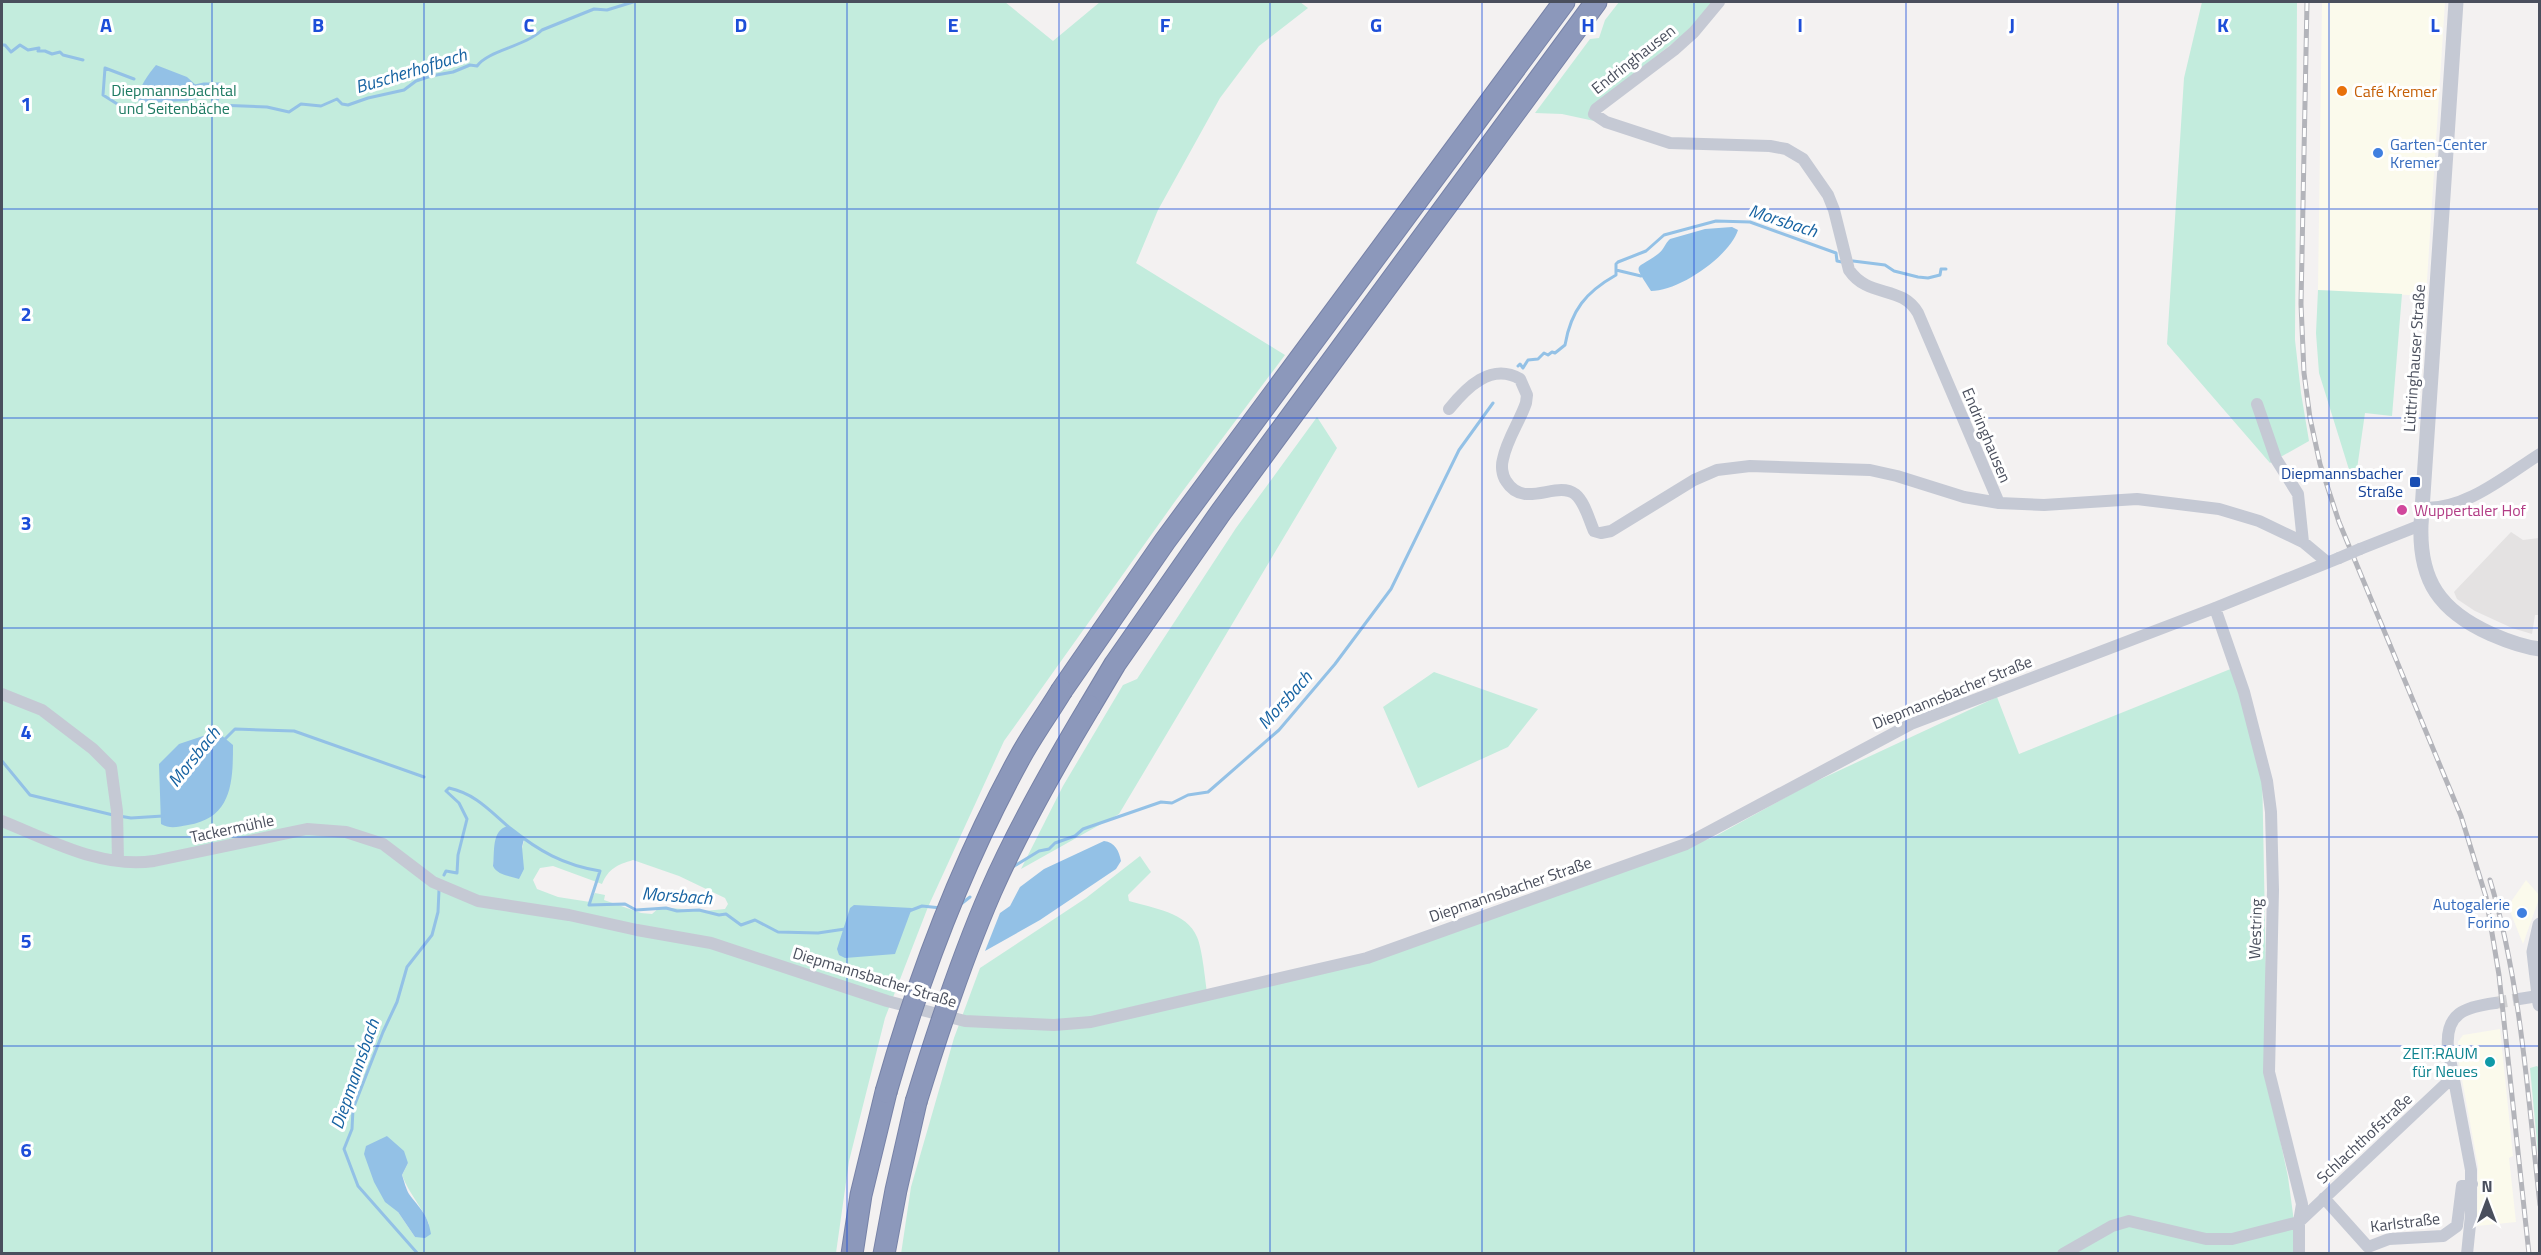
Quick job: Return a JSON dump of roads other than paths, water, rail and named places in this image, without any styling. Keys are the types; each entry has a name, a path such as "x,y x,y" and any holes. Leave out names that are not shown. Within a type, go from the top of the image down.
{"highway":[{"path":"852,1254 861,1195 886,1092 925,966 979,836 1020,757 1062,690 1165,541 1564,2"},
{"path":"884,1254 916,1102 940,1024 992,890 1044,784 1122,654 1221,512 1596,2"}],"street":[{"name":"Endringhausen","path":"1719,2 1695,32 1662,60 1596,109 1594,114 1606,122 1670,143 1786,149 1808,164 1831,201 1839,223 1849,270 1854,277 1871,289 1905,297 1918,313 1999,503"},
{"name":"Lüttringhauser Straße","path":"2456,2 2421,546 2429,581 2442,602 2461,618 2481,630 2511,643 2540,649"},
{"name":"Endringhausen","path":"1449,409 1470,386 1485,377 1504,374 1520,379 1527,395 1526,403 1504,453 1502,465 1504,478 1514,490 1524,494 1563,490 1574,493 1594,531 1601,533 1617,528 1706,474 1750,466 1879,471 1956,495 1999,503"},
{"path":"2257,404 2276,459 2298,494 2303,542"},
{"path":"2423,508 2445,507 2462,502 2540,454"},
{"path":"1999,503 2044,505 2127,498 2190,504 2246,516 2303,542 2331,561"},
{"name":"Diepmannsbacher Straße","path":"459,894 478,901 564,914 711,943 887,1001 965,1021 1054,1025 1091,1022 1366,958 1686,844 1911,724 2215,608 2421,525"},
{"name":"Westring","path":"2215,608 2244,692 2267,781 2273,879 2269,1072 2302,1204 2299,1221 2299,1254"},
{"path":"2,694 42,710 111,767 117,816 118,861"},
{"name":"Tackermühle","path":"2,821 72,850 118,861 154,861 316,828 346,832 374,840 433,882 459,894"},
{"path":"2519,999 2539,1000 2534,952 2540,925"},
{"path":"2467,1254 2472,1184 2448,1048 2449,1026 2465,1009 2495,1003"},
{"name":"Schlachthofstraße","path":"2299,1221 2454,1076"},
{"name":"Karlstraße","path":"2325,1198 2368,1247 2389,1239 2447,1235 2457,1226 2462,1186 2472,1184"},
{"path":"2063,1254 2112,1226 2129,1221 2206,1239 2232,1239 2299,1221"}],"water":[{"path":"156,65 187,77 198,87 197,98 189,101 139,103 141,88"},
{"path":"1732,227 1738,230 1733,240 1725,251 1702,271 1675,285 1651,291 1639,268 1660,252 1670,239 1705,229"},
{"path":"209,734 221,735 233,745 232,772 227,796 214,815 203,821 167,827 161,824 159,764 179,744"},
{"path":"508,826 524,839 522,847 524,869 519,879 501,873 493,866 496,837 503,828"},
{"path":"1104,841 1114,845 1119,854 1121,861 1116,869 1040,920 985,951 1000,913 1010,906 1020,887 1044,869"},
{"path":"854,905 912,908 895,954 845,958 839,955 837,949 850,908"},
{"path":"387,1136 404,1151 408,1163 402,1175 409,1194 428,1221 431,1234 425,1238 415,1237 398,1212 385,1202 374,1182 364,1154 366,1146"}],"waterway":[{"name":"Buscherhofbach","path":"195,86 221,84 224,90 217,100 217,105 267,107 289,112 301,104 321,106 337,99 342,104 348,105 404,90 416,81 431,76 453,72 470,65 477,66 490,56 526,41 542,30 594,9 607,10 633,2"},
{"name":"Buscherhofbach","path":"2,45 5,45 11,52 20,45 28,50 39,48 38,51 52,54 60,52 63,55 83,60"},
{"name":"Buscherhofbach","path":"130,112 103,95 105,68 134,79"},
{"name":"Morsbach","path":"1518,366 1520,364 1523,368 1528,360 1538,359 1544,353 1548,355 1555,353 1565,345 1571,322 1588,295 1616,275 1618,262 1646,251 1664,235 1716,221 1750,222 1836,253 1837,261 1842,262"},
{"name":"Morsbach","path":"1853,261 1885,265 1894,271 1928,278 1940,275 1941,269 1946,269"},
{"name":"Morsbach","path":"1616,270 1641,276"},
{"name":"Morsbach","path":"1011,868 1039,851 1049,849 1055,843 1075,836 1083,829 1161,802 1172,803 1188,795 1208,792 1279,730 1335,664 1391,589 1459,450 1493,403"},
{"name":"Morsbach","path":"223,741 235,729 294,731 424,777"},
{"name":"Morsbach","path":"2,761 30,795 113,815"},
{"name":"Morsbach","path":"446,791 449,788 467,794 489,809 510,828 552,856 574,865 600,871 589,905 625,904 636,910 666,908 677,911 699,910 719,915 726,914 741,925 755,920 778,932 818,933 845,929"},
{"name":"Diepmannsbach","path":"444,875 446,871 457,873 458,855 467,819 459,803 446,791"},
{"name":"Morsbach","path":"119,816 131,818 163,816"},
{"name":"Diepmannsbach","path":"418,1254 358,1186 344,1149 352,1129 353,1109 397,1002 407,967 432,935 438,912 439,890"},
{"name":"Morsbach","path":"961,904 970,897"},
{"name":"Morsbach","path":"909,911 922,906 941,908"}],"tunnel":[{"path":"2495,1003 2519,999"}],"railway":[{"path":"2307,2 2301,304 2304,373 2310,418 2320,464 2339,522 2461,816 2486,897 2499,975 2529,1254"},
{"path":"2490,880 2501,919 2516,1000 2540,1205"}],"place":[{"name":"Café Kremer","path":"2342,91"},
{"name":"Garten-Center Kremer","path":"2378,153"},
{"name":"Diepmannsbacher Straße","path":"2415,482"},
{"name":"Wuppertaler Hof","path":"2402,510"},
{"name":"Autogalerie Forino","path":"2522,913"},
{"name":"ZEIT:RAUM für Neues","path":"2490,1062"}],"park label":[{"name":"Diepmannsbachtal und Seitenbäche","path":"174,99"}]}
